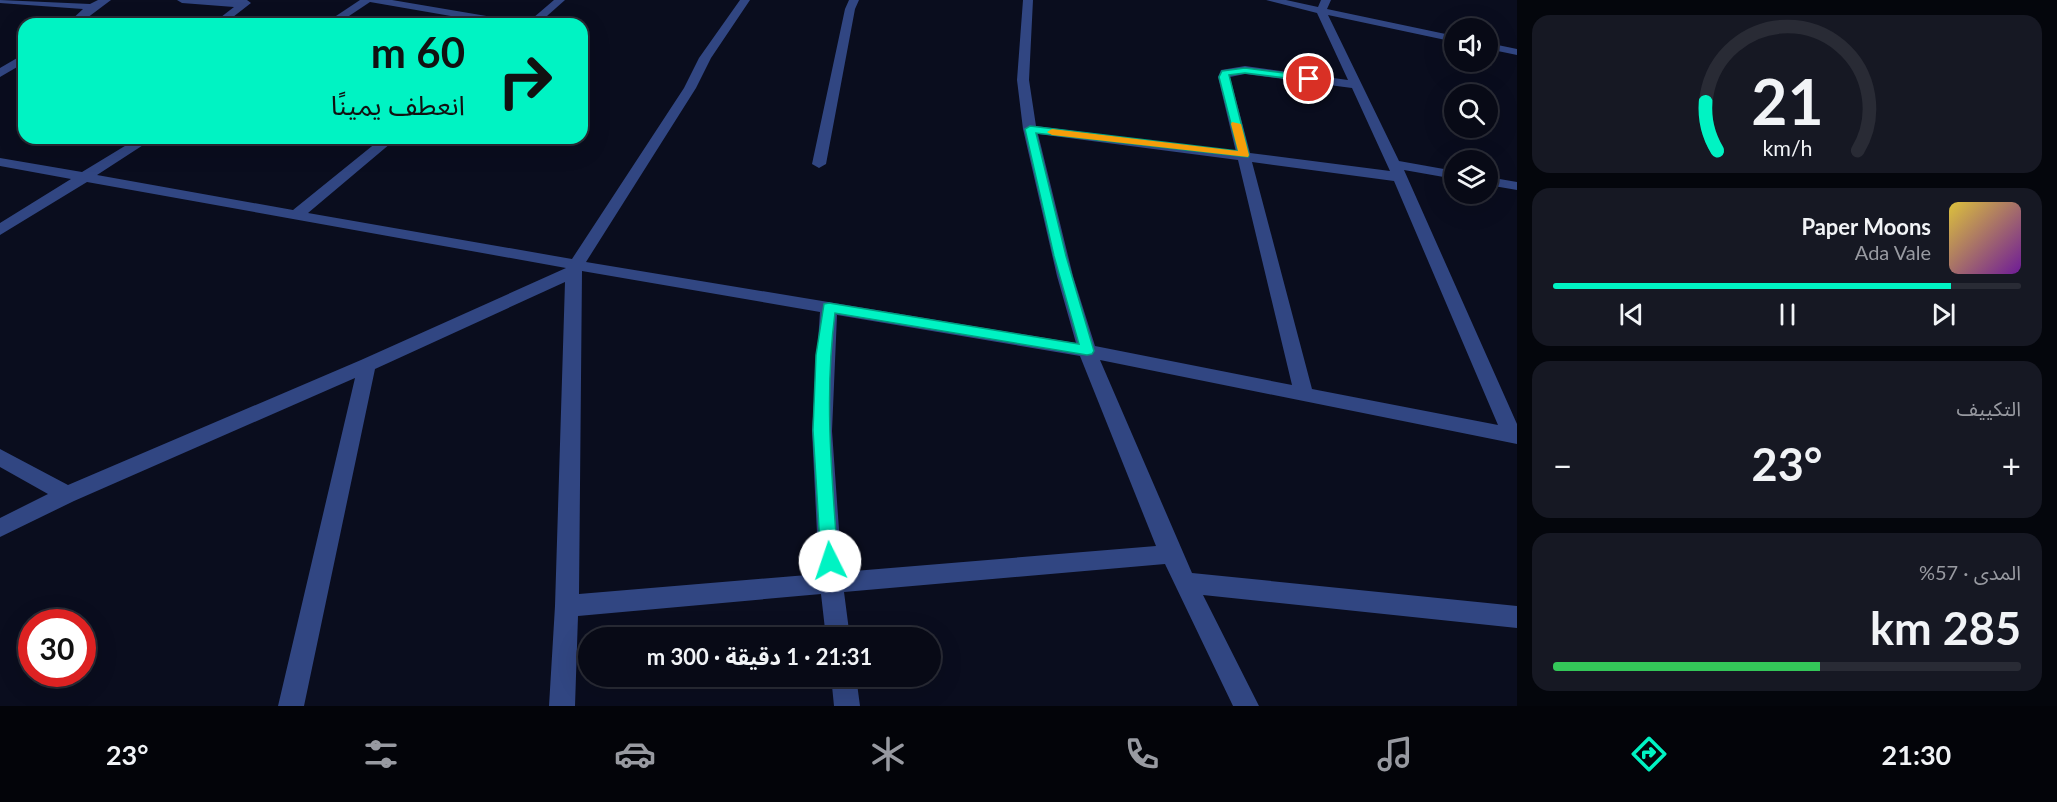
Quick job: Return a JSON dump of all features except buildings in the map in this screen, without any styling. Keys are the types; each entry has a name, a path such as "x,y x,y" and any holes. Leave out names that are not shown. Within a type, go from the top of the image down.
{"street":[{"path":"0,0 92,7"},
{"path":"79,18 92,7 106,0"},
{"path":"182,0 247,2"},
{"path":"338,18 367,0"},
{"path":"373,0 480,18"},
{"path":"538,18 560,0"},
{"path":"562,706 567,606 575,268 690,88 719,36 745,0"},
{"path":"819,164 850,9 854,0"},
{"path":"1028,0 1023,80 1030,129 1062,265 1087,351 1171,554 1246,706"},
{"path":"1271,0 1324,5 1444,36"},
{"path":"225,18 247,2"},
{"path":"1324,5 1356,85 1397,170 1514,436"},
{"path":"1498,48 1517,52"},
{"path":"0,73 18,62"},
{"path":"1304,394 1224,77 1225,73 1245,70 1356,85"},
{"path":"1030,129 1244,155 1444,174"},
{"path":"0,230 137,144"},
{"path":"295,216 383,144"},
{"path":"0,162 575,268 829,307 1087,351 1514,436"},
{"path":"1498,183 1517,186"},
{"path":"0,528 67,495 367,365 575,268"},
{"path":"829,307 823,355 821,430 831,583 837,627"},
{"path":"291,706 367,365"},
{"path":"0,457 67,495"},
{"path":"567,606 1171,554"},
{"path":"1186,583 1517,617"},
{"path":"844,687 847,706"}],"slow traffic":[{"path":"1052,132 1244,155 1236,124"}],"route":[{"path":"830,561 821,430 823,355 829,307 1087,351 1065,276 1030,129 1244,155 1224,77 1225,73 1232,70 1245,70 1309,79"}]}
